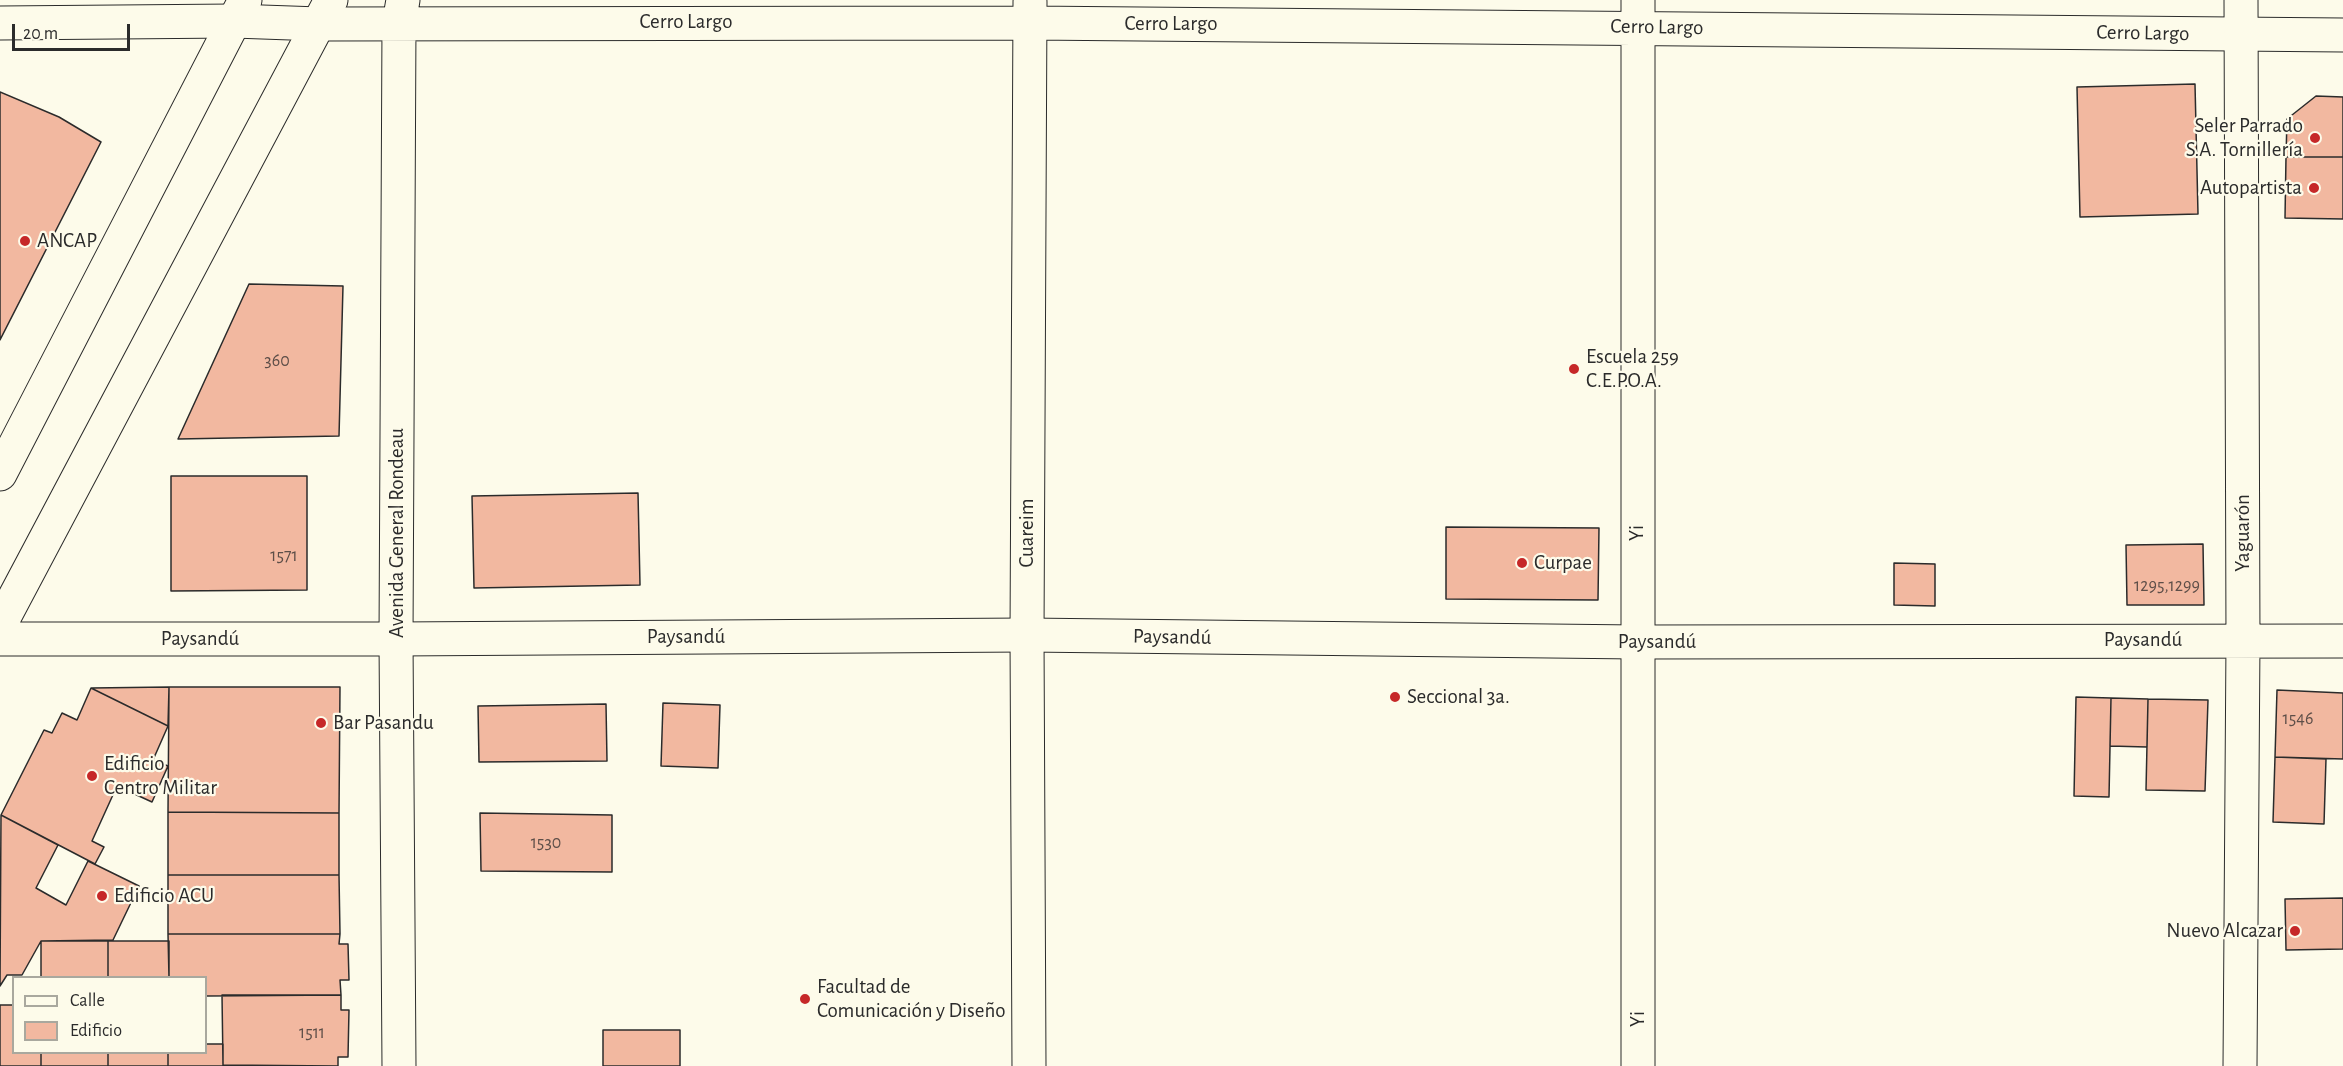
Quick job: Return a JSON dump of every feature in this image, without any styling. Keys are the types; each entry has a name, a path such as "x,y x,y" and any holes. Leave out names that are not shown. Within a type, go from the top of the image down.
{"street":[{"name":"Yaguarón","path":"2240,1066 2243,640 2241,0"},
{"name":"Cerro Largo","path":"0,22 240,10 1638,14 2241,34 2343,35"},
{"path":"0,474 240,10"},
{"name":"Avenida General Rondeau","path":"399,1066 396,639 401,11"},
{"name":"Cuareim","path":"1029,1066 1027,635 1030,11"},
{"path":"0,625 325,12"},
{"name":"Yi","path":"1638,14 1638,1066"},
{"name":"Paysandú","path":"0,639 1027,635 1637,642 2343,641"}],"building":[{"path":"2195,84 2198,214 2080,217 2077,87"},
{"name":"ANCAP","path":"0,92 59,117 101,142 0,340"},
{"name":"Seler Parrado S.A. Tornillería","path":"2316,96 2343,97 2343,157 2286,157 2287,119"},
{"name":"Autopartista","path":"2286,157 2343,157 2343,219 2285,218"},
{"path":"249,284 343,286 339,436 178,439"},
{"path":"171,476 307,476 307,590 171,591"},
{"path":"638,493 640,585 474,588 472,496"},
{"name":"Curpae","path":"1446,527 1599,528 1598,600 1446,599"},
{"path":"2203,544 2204,605 2127,605 2126,545"},
{"path":"1894,563 1935,564 1935,606 1894,605"},
{"path":"169,687 340,687 339,813 168,812"},
{"path":"169,687 168,726 91,688"},
{"name":"Edificio Centro Militar","path":"91,688 168,726 153,760 168,766 152,802 117,786 92,841 104,847 95,864 1,815 44,730 52,733 62,713 77,720"},
{"path":"2277,690 2343,693 2343,759 2275,757"},
{"path":"2076,697 2111,698 2109,797 2074,796"},
{"path":"2111,698 2148,699 2147,747 2110,746"},
{"path":"2148,699 2208,700 2205,791 2146,790"},
{"path":"663,703 720,705 718,768 661,766"},
{"path":"606,704 607,761 479,762 478,706"},
{"path":"2275,757 2326,759 2324,824 2273,822"},
{"path":"168,812 339,813 339,875 168,875"},
{"path":"480,813 612,815 612,872 481,871"},
{"name":"Edificio ACU","path":"1,815 58,845 36,888 66,905 88,861 139,886 113,940 41,941 22,975 7,975 0,986"},
{"path":"168,875 339,875 340,934 168,934"},
{"path":"2343,898 2343,949 2286,950 2285,899"},
{"path":"168,934 340,934 339,944 348,944 349,980 340,980 341,995 207,996 207,976 169,976"},
{"path":"41,941 108,941 108,976 41,976"},
{"path":"108,941 169,941 169,976 108,976"},
{"path":"222,995 341,995 341,1010 349,1010 348,1057 338,1057 338,1066 223,1065"},
{"path":"0,1005 12,1005 12,1054 41,1054 41,1066 0,1066"},
{"path":"603,1030 680,1030 680,1066 603,1066"},
{"path":"207,1044 223,1044 223,1066 168,1066 168,1054 207,1054"},
{"path":"41,1054 108,1054 108,1066 41,1066"},
{"path":"108,1054 168,1054 168,1066 108,1066"},
{"path":"223,1065 338,1066 223,1066"}],"place":[{"name":"Seler Parrado S.A. Tornillería","path":"2315,138"},
{"name":"Autopartista","path":"2314,188"},
{"name":"ANCAP","path":"25,241"},
{"name":"Escuela 259 C.E.P.O.A.","path":"1574,369"},
{"name":"Curpae","path":"1522,563"},
{"name":"Seccional 3a.","path":"1395,697"},
{"name":"Bar Pasandu","path":"321,723"},
{"name":"Edificio Centro Militar","path":"92,776"},
{"name":"Edificio ACU","path":"102,896"},
{"name":"Nuevo Alcazar","path":"2295,931"},
{"name":"Facultad de Comunicación y Diseño","path":"805,999"}]}
